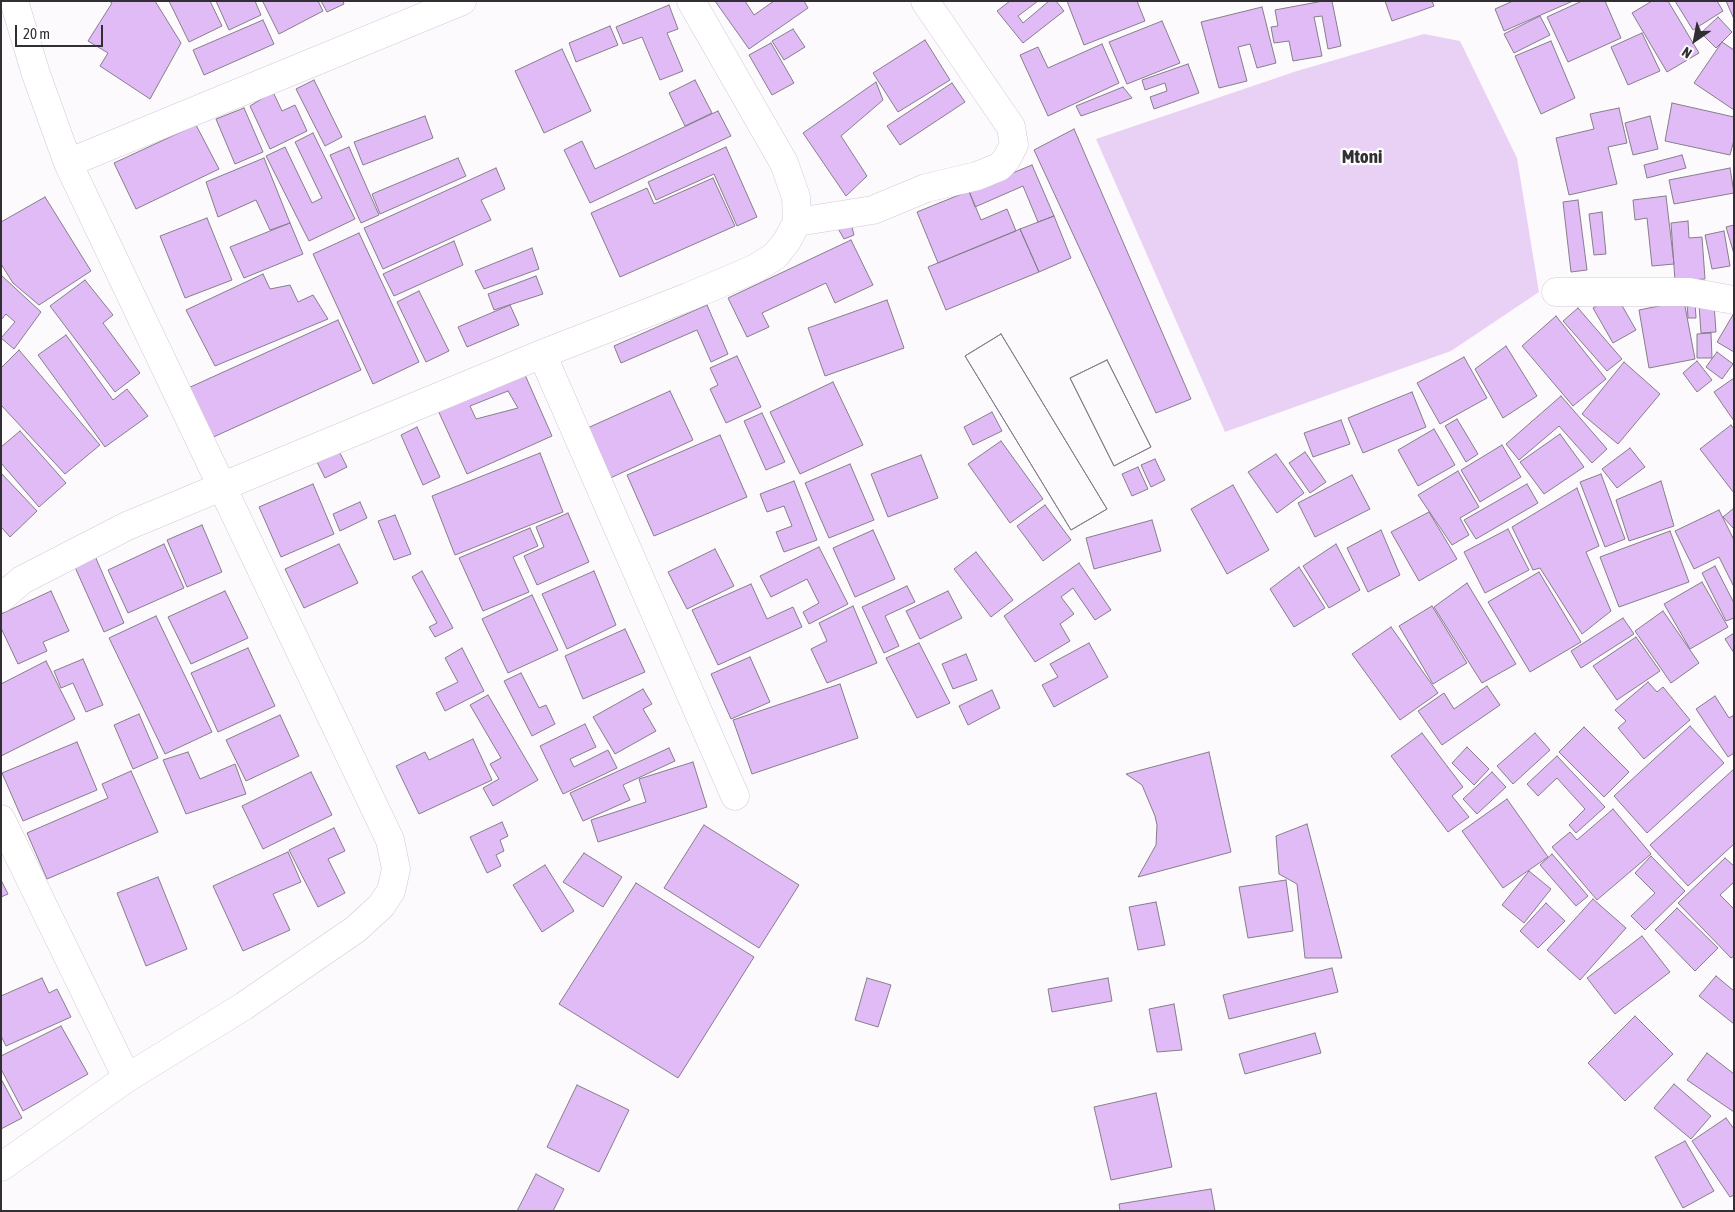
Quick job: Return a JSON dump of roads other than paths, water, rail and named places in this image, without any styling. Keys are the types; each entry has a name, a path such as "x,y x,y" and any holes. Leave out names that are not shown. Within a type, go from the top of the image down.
{"street":[{"path":"1,1166 127,1078 244,1006 356,929 381,906 391,890 396,869 390,840 68,163 36,74 14,1"},
{"path":"68,163 462,1"},
{"path":"1,598 22,580 127,526 542,354 688,297 754,269 775,256 787,242 797,222 796,197 784,163 691,1"},
{"path":"797,222 873,210 926,188 978,176 999,167 1006,160 1014,145 1011,127 925,1"},
{"path":"1556,292 1689,292 1734,300"},
{"path":"542,354 735,796"},
{"path":"1,819 127,1078"}],"district":[{"name":"Mtoni","path":"1362,157"}]}
